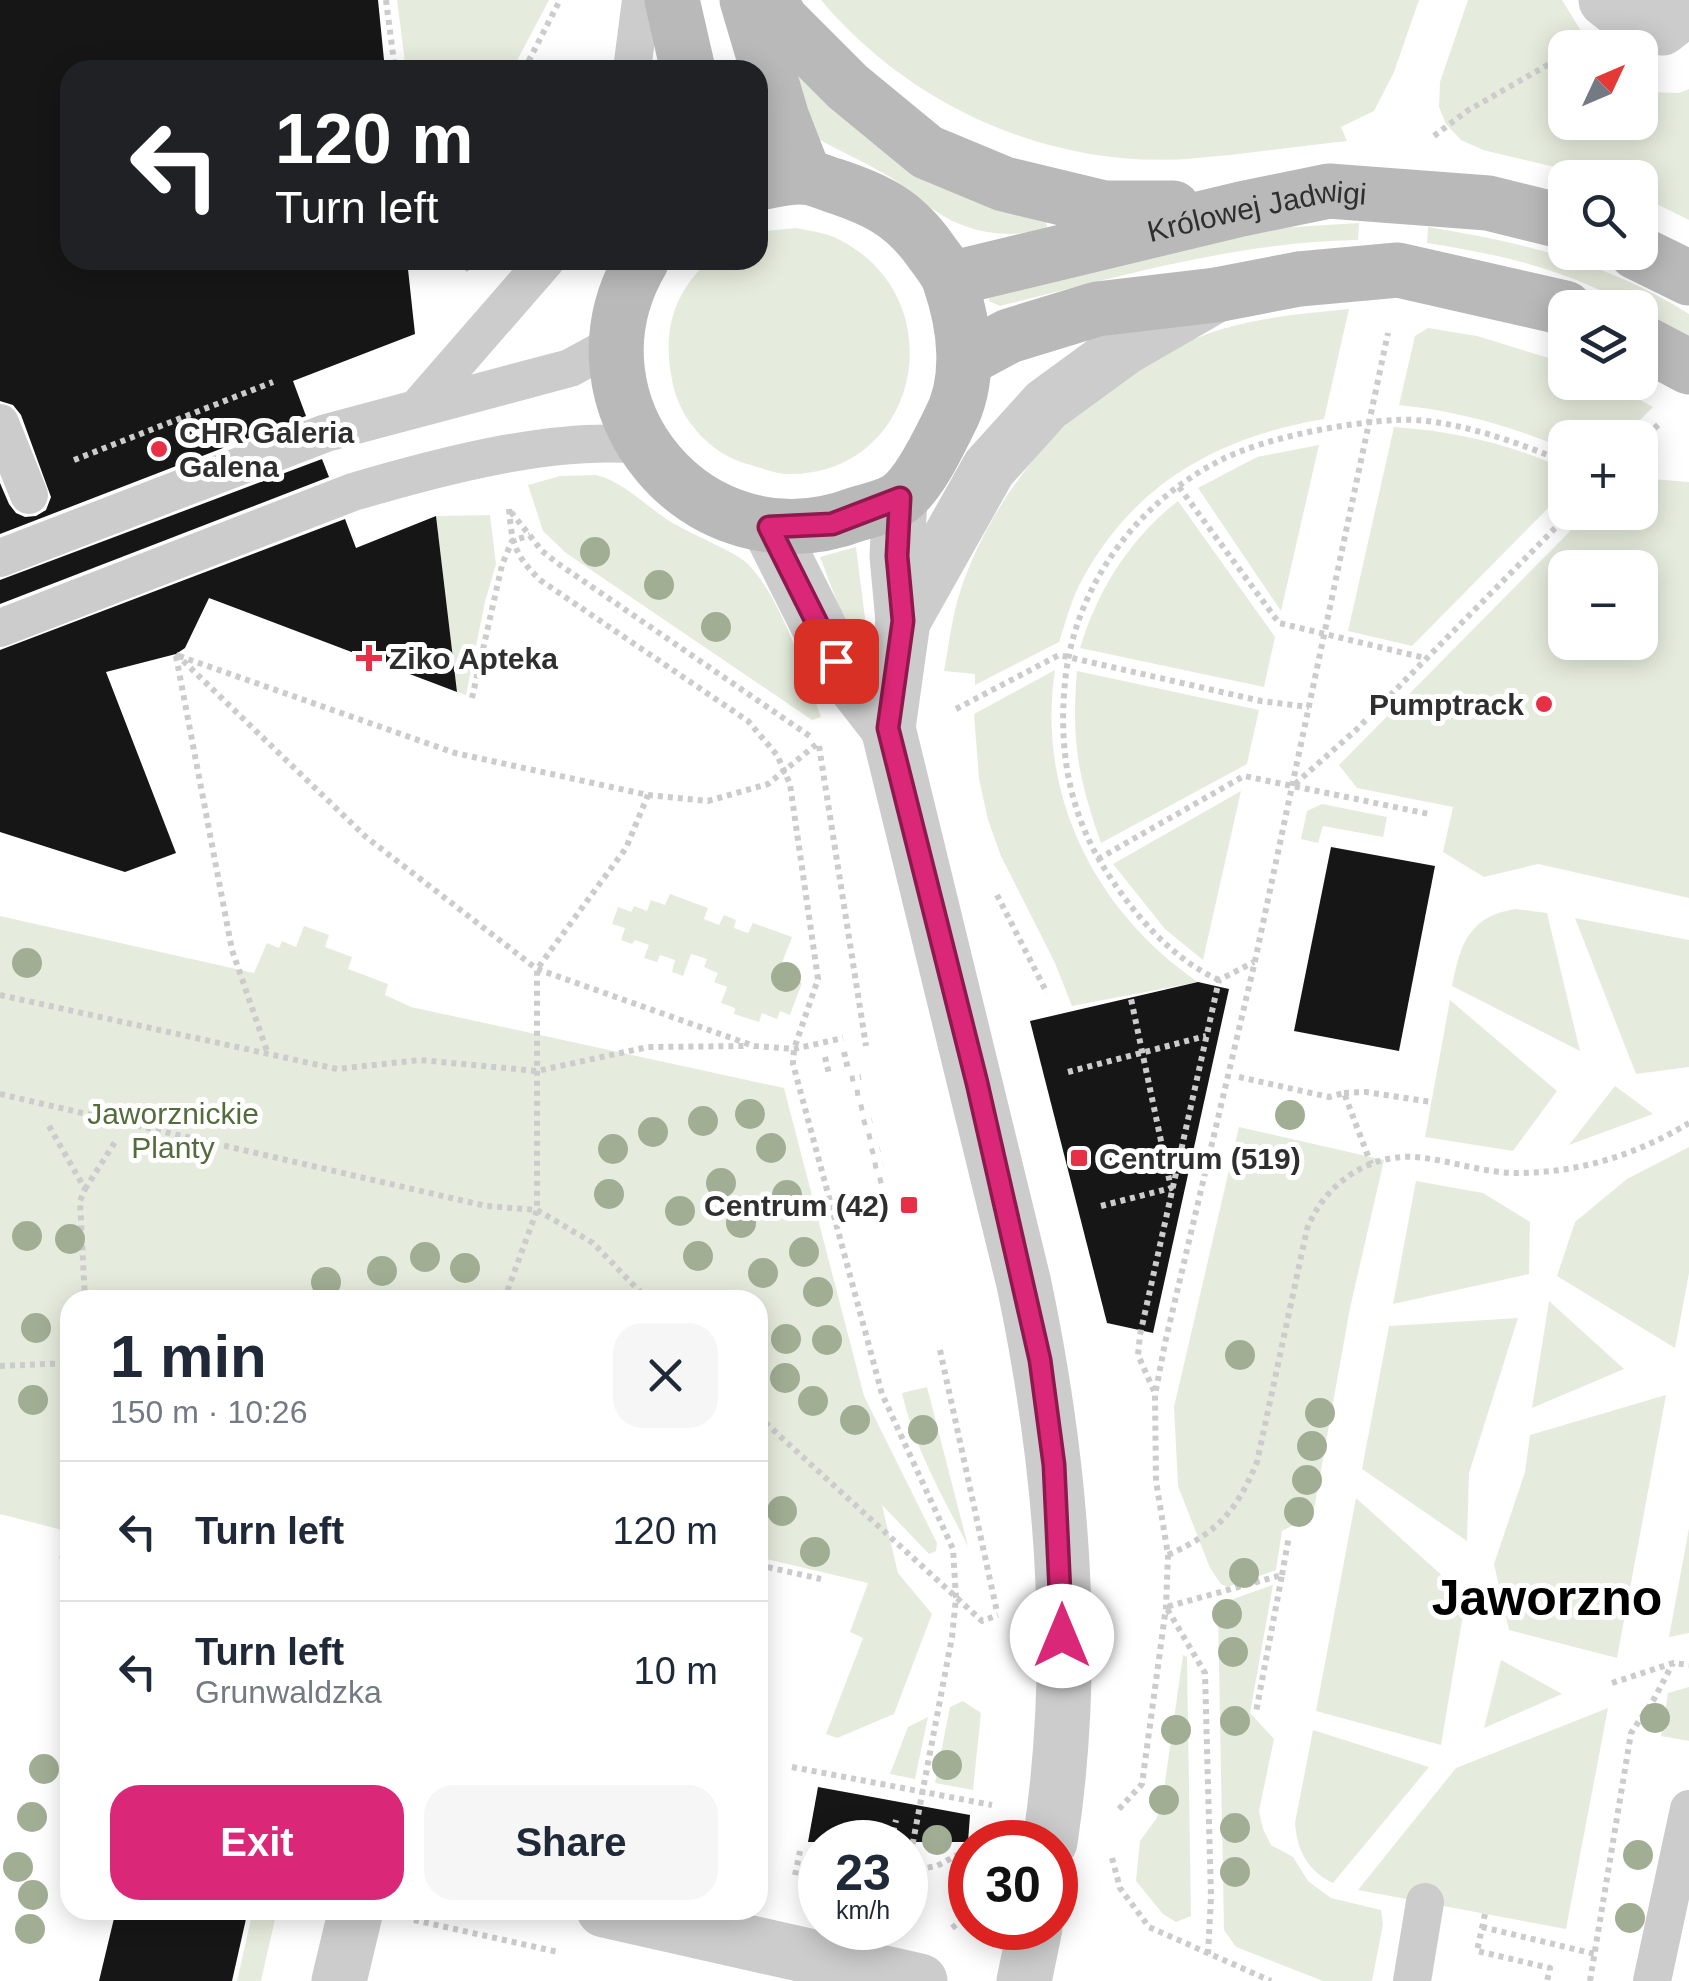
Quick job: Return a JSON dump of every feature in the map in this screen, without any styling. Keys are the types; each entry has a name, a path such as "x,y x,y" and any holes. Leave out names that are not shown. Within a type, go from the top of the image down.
{"street":[{"path":"672,0 686,60"},
{"path":"748,0 765,60"},
{"path":"769,0 782,21 848,88 927,152 1004,184 1104,208 1242,208"},
{"path":"1606,0 1630,19 1676,18"},
{"path":"636,270 614,344 621,393 641,445 680,488 706,506 769,527 832,524 900,498 928,462 956,409 966,359 950,279 914,228 873,198 781,180 782,118 768,69"},
{"name":"Królowej Jadwigi","path":"950,279 1242,208 1329,191 1488,203 1548,218"},
{"path":"1658,263 1689,278"},
{"path":"966,359 1009,336 1097,309 1216,295 1299,279 1398,270 1548,304"},
{"path":"903,621 989,468 1046,405 1124,348 1216,295"},
{"path":"1658,351 1689,367"},
{"path":"900,498 897,556 903,621 888,728 977,1083 1040,1360 1054,1465 1061,1573 1058,1775 1053,1820"},
{"path":"769,527 836,661 888,728"},
{"path":"340,1981 376,1920"},
{"path":"649,1920 920,1981"},
{"path":"1024,1981 1030,1950"}],"lane":[{"path":"633,60 641,0"},
{"path":"419,406 537,270"},
{"path":"0,558 326,433 570,368 614,344"},
{"path":"0,423 17,477"},
{"path":"0,628 353,492 410,475 598,441 641,445"},
{"path":"1652,1981 1689,1809"},
{"path":"1412,1981 1426,1902"}],"path":[{"path":"386,0 394,60"},
{"path":"529,60 560,0"},
{"path":"1430,139 1467,110 1548,65"},
{"path":"1111,1818 1142,1784 1166,1607 1168,1554 1156,1482 1156,1395 1165,1342 1255,962 1388,332"},
{"path":"17,477 273,382"},
{"path":"1255,962 1219,980 1200,972 1122,896 1082,829 1066,768 1063,704 1068,659 1080,616 1110,559 1156,505 1180,487 1219,461 1287,437 1396,420 1488,435 1548,456"},
{"path":"1180,487 1278,623 1426,659"},
{"path":"507,494 512,541 518,558 540,580 748,721 768,742 785,772 794,803 818,979 794,1049 793,1064 888,1413 953,1549 956,1598 918,1820"},
{"path":"509,509 542,551 560,565 805,733"},
{"path":"1294,785 1356,730 1553,530"},
{"path":"512,541 530,536"},
{"path":"472,698 502,566 512,541"},
{"path":"176,654 455,753 648,795 708,801 768,784 819,742 866,1046"},
{"path":"176,654 366,837 537,969 754,1046"},
{"path":"176,654 232,950 268,1054"},
{"path":"956,708 1059,654 1068,659 1309,707"},
{"path":"1098,859 1244,776 1429,814"},
{"path":"508,1290 537,1210 537,969 626,848 648,795"},
{"path":"1156,1395 1138,1355 1171,1188 1219,980"},
{"path":"0,995 337,1070 420,1060 537,1072 648,1047 794,1049 843,1038"},
{"path":"1131,999 1171,1188"},
{"path":"1068,1072 1207,1036"},
{"path":"844,1052 848,1069"},
{"path":"825,1057 829,1074"},
{"path":"850,1079 860,1077"},
{"path":"1239,1077 1329,1097 1366,1092 1430,1102"},
{"path":"855,1093 864,1092"},
{"path":"1344,1093 1371,1164"},
{"path":"0,1094 486,1206 537,1210 594,1243 639,1290"},
{"path":"858,1108 868,1106"},
{"path":"862,1123 872,1120"},
{"path":"1168,1554 1214,1530 1246,1490 1257,1462 1314,1212 1346,1176 1371,1164 1420,1158 1486,1171 1548,1172 1626,1154 1689,1122"},
{"path":"49,1126 85,1189"},
{"path":"84,1290 80,1201 114,1142"},
{"path":"870,1152 880,1149"},
{"path":"873,1166 883,1164"},
{"path":"1101,1206 1171,1188"},
{"path":"940,1350 987,1553 1000,1633"},
{"path":"0,1366 60,1363"},
{"path":"768,1425 982,1621 998,1616"},
{"path":"1256,1712 1288,1536"},
{"path":"768,1568 822,1580"},
{"path":"1166,1607 1282,1575"},
{"path":"1166,1607 1205,1673 1211,1897 1208,1954"},
{"path":"1612,1683 1673,1663 1689,1664"},
{"path":"1590,1981 1631,1733 1673,1663"},
{"path":"792,1768 992,1805 994,1788"},
{"path":"1111,1849 1120,1888 1150,1927 1271,1981"},
{"path":"795,1875 798,1861"},
{"path":"1484,1914 1477,1951 1550,1968 1547,1981"},
{"path":"408,1920 571,1955"},
{"path":"1482,1928 1595,1954"}],"green space":[{"path":"397,0 549,0 517,60 405,60"},
{"path":"821,0 1419,0 1394,72 1374,111 1341,127 1347,141 1187,159 1135,159 1084,153 1034,141 985,123 896,71"},
{"path":"1468,0 1562,0 1581,30 1548,30 1548,140 1658,140 1658,92 1689,89 1689,220 1658,205 1658,160 1548,160 1548,165 1483,150 1461,140 1446,124 1439,107 1440,82"},
{"path":"791,70 1045,216 1047,227 1004,234 974,229 947,218 890,177 820,140"},
{"path":"1359,223 1358,240 1222,254 1000,306 989,301 990,295 1264,229"},
{"path":"1428,227 1497,240 1548,253 1548,270 1601,270 1647,290 1599,290 1508,259 1427,243"},
{"path":"796,228 840,240 877,267 900,302 909,341 907,381 892,418 867,448 831,468 785,474 734,459 699,434 683,411 673,385 670,333 686,288 700,270 768,270 768,231"},
{"path":"1658,296 1689,314 1689,340 1658,322"},
{"path":"1349,309 1324,419 1250,438 1216,452 1155,490 1104,544 1072,601 1059,642 975,685 975,674 944,671 961,589 1001,504 1029,465 1097,397 1178,346 1222,329 1269,318"},
{"path":"1428,328 1477,336 1548,358 1548,400 1641,400 1653,407 1640,420 1548,420 1548,442 1484,421 1399,405 1415,336"},
{"path":"1394,427 1482,440 1548,462 1548,508 1412,646 1348,631"},
{"path":"1319,445 1281,611 1198,488 1257,457"},
{"path":"596,475 615,482 668,520 748,564 781,616 821,717 812,720 566,553 543,531 528,485 560,476"},
{"name":"Pumptrack","path":"1658,479 1689,482 1689,898 1538,864 1484,877 1443,852 1453,807 1357,788 1339,765 1548,553 1548,660 1658,660 1658,550 1551,550 1571,530 1658,530"},
{"path":"1178,501 1275,637 1264,687 1080,648 1117,567 1145,532"},
{"path":"490,515 496,564 466,695 457,692 436,516"},
{"path":"856,547 871,665 862,668 820,557"},
{"path":"1055,670 1055,762 1065,805 1081,847 1130,921 1162,954 1198,982 1072,1006 1055,963 1001,856 979,779 974,714"},
{"path":"1077,671 1259,710 1247,764 1101,843 1078,759"},
{"path":"1241,791 1203,960 1165,929 1113,864"},
{"path":"1322,804 1387,817 1383,837 1323,826 1318,843 1301,839 1307,811"},
{"path":"670,894 708,908 704,919 719,925 724,915 736,920 734,928 748,933 753,923 792,937 782,963 795,969 792,978 802,983 790,1015 780,1011 777,1019 762,1013 759,1022 734,1014 735,1008 721,1003 727,987 714,982 718,973 704,967 707,959 691,954 683,976 672,972 675,960 660,955 657,962 644,958 649,945 621,940 625,928 612,924 618,907 631,912 634,906 647,911 651,900 665,905"},
{"path":"1516,909 1547,913 1580,1051 1452,986 1469,934 1487,918"},
{"name":"Jaworznickie Planty","path":"0,916 254,973 267,943 279,948 282,941 296,947 304,926 329,935 325,947 352,957 348,969 388,984 385,995 411,1007 784,1088 864,1396 937,1543 936,1551 929,1554 882,1505 898,1573 932,1614 894,1714 837,1738 826,1734 863,1638 850,1632 868,1583 768,1559 768,1290 60,1290 60,1529 0,1514"},
{"path":"1575,918 1689,940 1689,1067 1636,1074"},
{"path":"1450,1000 1557,1091 1513,1151 1425,1137"},
{"path":"1615,1086 1653,1114 1569,1145"},
{"path":"1239,1127 1384,1160 1350,1308 1313,1515 1282,1531 1276,1570 1227,1587 1210,1568 1178,1486 1174,1407"},
{"path":"1689,1147 1689,1273 1675,1348 1557,1276 1575,1222 1627,1179"},
{"path":"1416,1181 1483,1193 1530,1222 1529,1274 1393,1304"},
{"path":"1549,1301 1624,1369 1532,1408"},
{"path":"1518,1318 1469,1473 1467,1541 1362,1469 1389,1326"},
{"path":"927,1387 968,1546 939,1490 907,1413 902,1393"},
{"path":"1666,1395 1617,1658 1509,1630 1494,1564 1525,1472 1530,1435"},
{"path":"1356,1498 1466,1597 1441,1745 1316,1711"},
{"path":"1689,1528 1689,1633 1669,1637"},
{"path":"1273,1585 1250,1713 1274,1739 1259,1811 1263,1829 1271,1845 1293,1857 1308,1881 1331,1898 1381,1910 1383,1924 1372,1981 1323,1981 1236,1947 1224,1930 1218,1614 1233,1599"},
{"path":"1183,1655 1187,1657 1191,1916 1176,1922 1163,1914 1136,1881 1140,1841 1162,1803"},
{"path":"1501,1660 1562,1694 1484,1728"},
{"path":"1689,1687 1689,1741 1661,1736 1668,1693"},
{"path":"963,1701 981,1713 973,1790 935,1783 950,1707"},
{"path":"1608,1708 1566,1929 1358,1890 1456,1768"},
{"path":"928,1717 915,1779 890,1774 908,1727"},
{"path":"1313,1730 1429,1767 1333,1883 1311,1866 1296,1833"},
{"path":"251,1920 275,1920 261,1981 237,1981"}],"building":[{"path":"0,0 378,0 384,60 60,60 60,270 408,270 415,334 293,381 306,416 0,534 0,483 9,504 25,517 46,510 51,497 21,415 13,405 0,401"},
{"path":"322,459 329,477 0,604 0,580"},
{"path":"436,516 457,692 209,598 185,648 176,654 106,672 176,853 125,872 0,832 0,650 345,519 356,548"},
{"path":"1331,847 1435,866 1399,1051 1294,1031"},
{"path":"1198,982 1229,989 1153,1333 1107,1323 1030,1021"},
{"path":"818,1787 970,1815 970,1820 948,1820 948,1842 928,1842 928,1820 812,1820"},
{"path":"114,1920 246,1920 232,1981 99,1981"}],"place":[{"name":"CHR Galeria Galena","path":"159,449"},
{"name":"Ziko Apteka","path":"369,658"},
{"name":"Pumptrack","path":"1544,704"},
{"name":"Centrum (519)","path":"1079,1158"},
{"name":"Centrum (42)","path":"909,1205"}],"district":[{"name":"Jaworzno","path":"1547,1598"}],"route":[{"path":"836,661 769,527 832,524 900,498 897,556 903,621 888,728 977,1083 1040,1360 1054,1465 1062,1636"}]}
